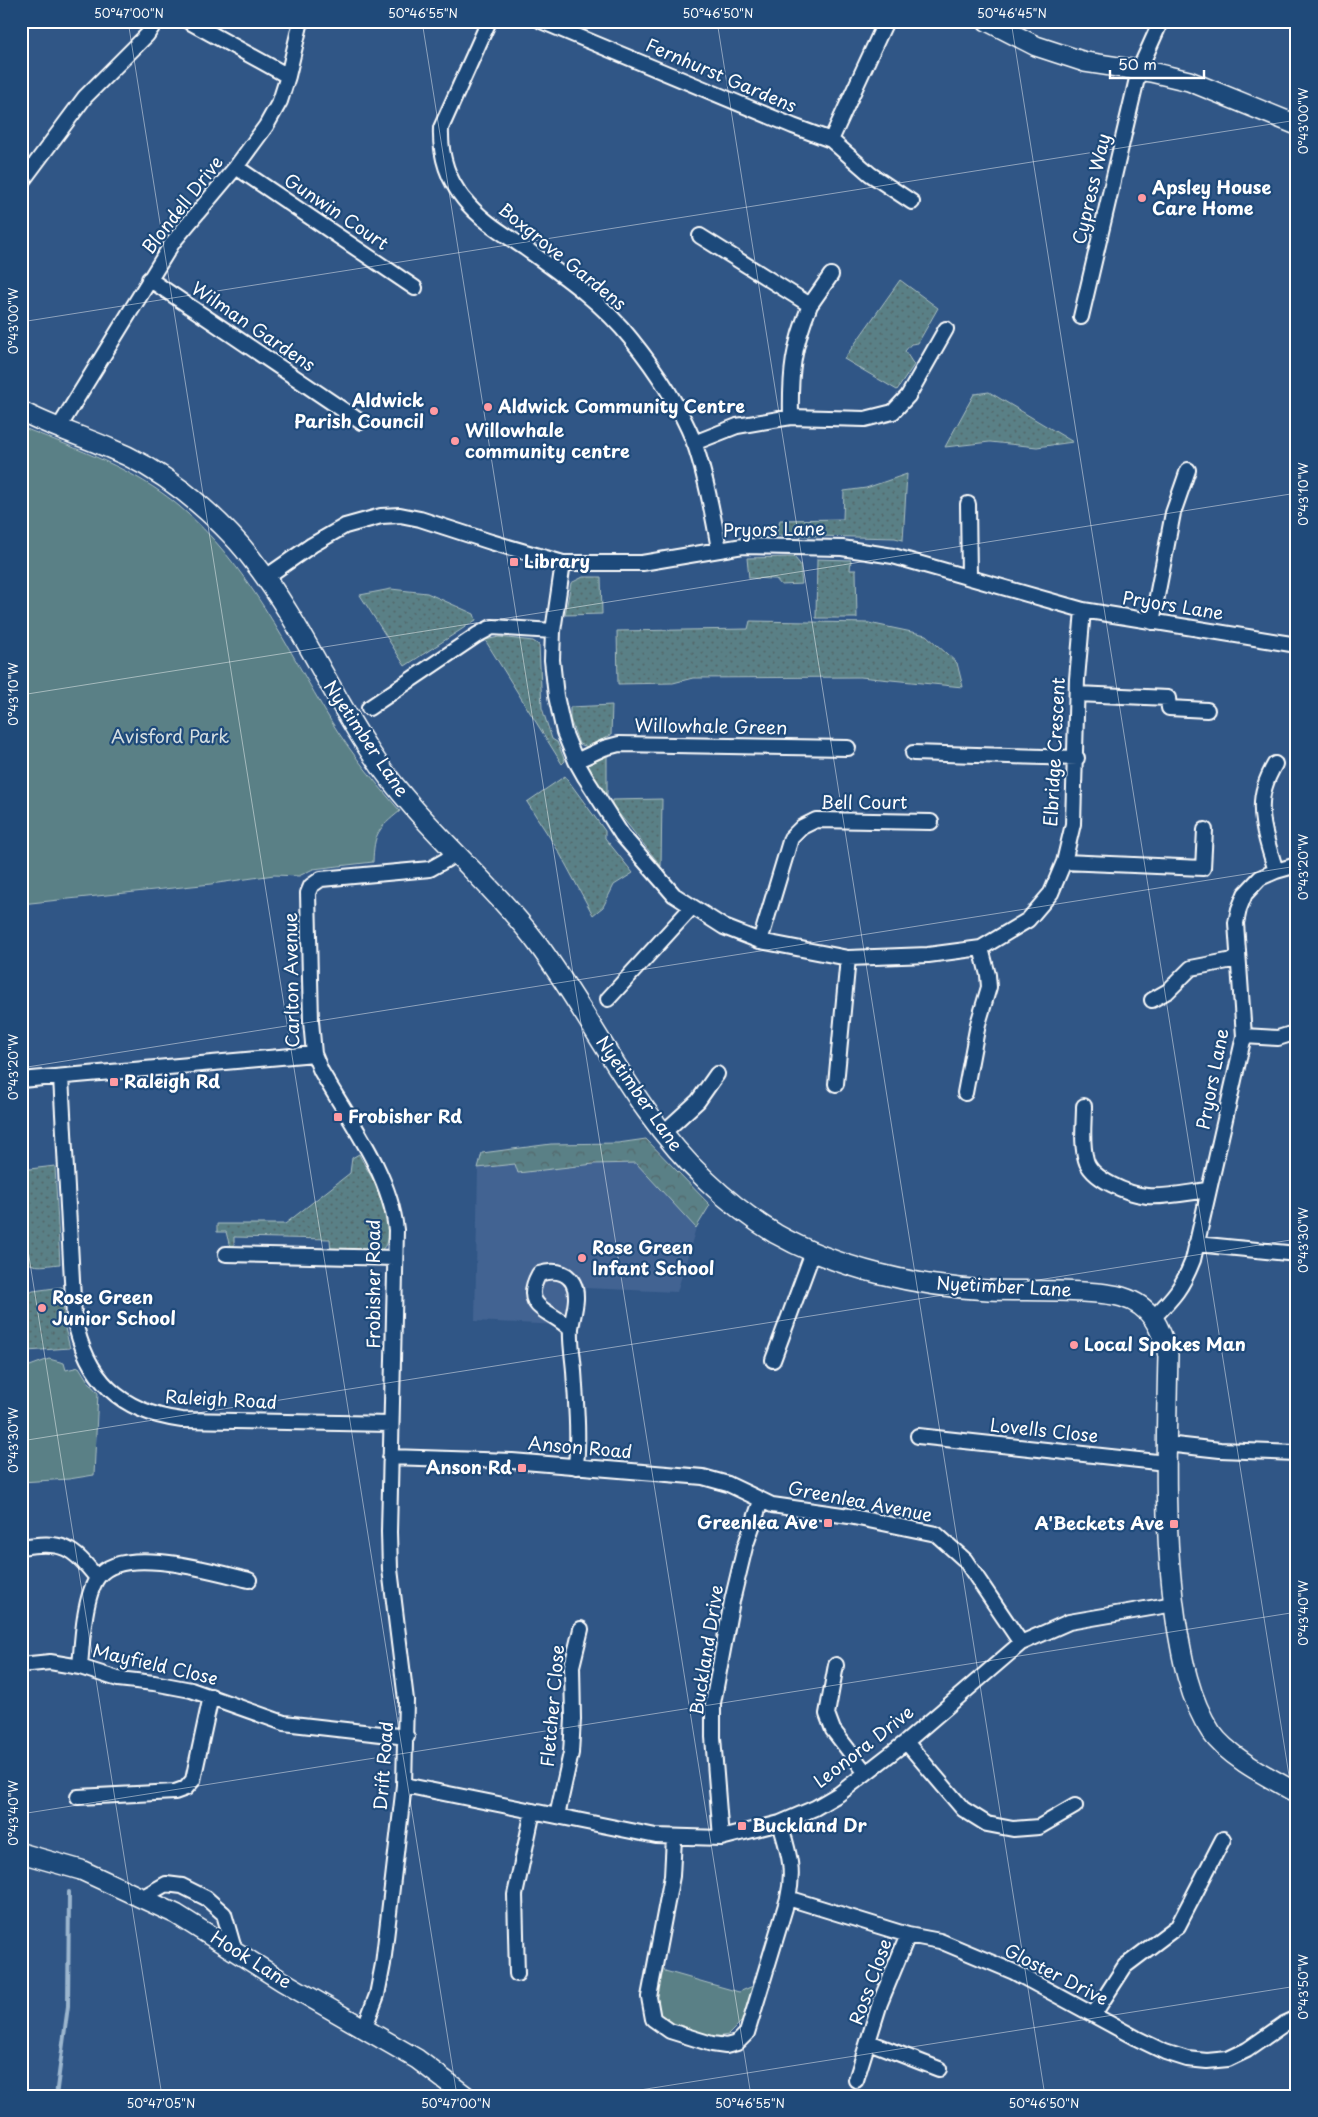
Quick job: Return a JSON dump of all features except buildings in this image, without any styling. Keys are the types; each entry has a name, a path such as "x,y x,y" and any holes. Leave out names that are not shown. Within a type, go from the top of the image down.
{"street":[{"path":"21,183 85,97 147,35 156,21"},
{"path":"188,21 288,76"},
{"name":"Blondell Drive","path":"58,429 173,242 236,167 266,126 280,101 302,21"},
{"name":"Boxgrove Gardens","path":"489,21 441,128 440,146 447,172 464,199 491,224 537,257 595,303 630,337 651,365 676,404 694,443 713,512 719,549"},
{"name":"Fernhurst Gardens","path":"541,21 831,140 870,174 912,202"},
{"path":"831,140 886,21"},
{"path":"987,21 1036,46 1084,62 1138,70 1189,81 1297,125"},
{"name":"Cypress Way","path":"1081,317 1138,70 1161,21"},
{"name":"Gunwin Court","path":"236,167 415,288"},
{"path":"700,236 810,305"},
{"path":"791,417 793,356 800,328 810,305 831,275"},
{"name":"Wilman Gardens","path":"149,279 361,422"},
{"path":"694,443 737,426 791,417 865,419 893,412 908,396 946,329"},
{"name":"Nyetimber Lane","path":"21,411 58,429 111,449 147,467 182,490 233,537 266,577 348,718 399,792 498,896 536,942 663,1133 680,1154 707,1181 744,1213 777,1234 813,1252 872,1271 949,1287 984,1290 1058,1290 1116,1296 1143,1307 1153,1318 1162,1333 1168,1356 1166,1507 1174,1604 1181,1653 1196,1703 1212,1733 1242,1762 1297,1793"},
{"path":"1152,622 1173,513 1188,470"},
{"path":"968,504 969,576"},
{"name":"Pryors Lane","path":"266,577 312,545 345,526 381,516 400,515 420,518 491,542 563,563 616,565 642,563 743,546 842,548 893,556 969,576 1083,610 1297,645"},
{"name":"Elbridge Crescent","path":"563,563 553,631 552,660 556,696 564,732 576,761 584,777 622,835 674,895 724,928 760,941 848,958 928,955 981,948 1028,920 1051,893 1064,862 1073,824 1077,694 1083,610"},
{"path":"369,708 476,635 492,627 553,631"},
{"path":"1077,694 1168,698 1169,708 1207,710"},
{"name":"Willowhale Green","path":"576,761 604,748 619,744 848,748"},
{"path":"913,753 1076,758"},
{"path":"1274,764 1264,787 1263,814 1265,835 1276,871"},
{"name":"Bell Court","path":"760,941 791,838 802,827 816,820 931,822"},
{"path":"1064,862 1203,868 1204,830"},
{"name":"Carlton Avenue","path":"21,1080 314,1054 311,1021 308,893 311,886 321,879 430,869 446,860 455,852"},
{"name":"Pryors Lane","path":"1153,1318 1184,1284 1194,1260 1208,1190 1244,1036 1236,923 1241,902 1245,894 1260,878 1297,865"},
{"path":"608,999 692,907"},
{"path":"965,1093 978,1024 989,987 981,948"},
{"path":"836,1084 848,958"},
{"path":"1152,1000 1168,991 1191,968 1238,959"},
{"path":"1244,1036 1278,1038 1297,1032"},
{"name":"Frobisher Road","path":"314,1054 321,1071 359,1136 388,1192 396,1230 390,1503"},
{"path":"663,1133 698,1101 717,1074"},
{"name":"Raleigh Road","path":"60,1077 74,1317 79,1340 86,1359 98,1378 121,1398 139,1410 158,1417 182,1420 392,1424"},
{"path":"1084,1106 1083,1148 1086,1162 1094,1175 1120,1188 1147,1196 1208,1190"},
{"path":"1196,1244 1297,1254"},
{"path":"773,1360 813,1252"},
{"path":"226,1254 395,1258"},
{"path":"571,1330 579,1437 576,1467"},
{"name":"Lovells Close","path":"918,1436 1166,1463"},
{"path":"1166,1444 1220,1450 1297,1453"},
{"name":"Anson Road","path":"390,1457 512,1461 703,1476 728,1484 760,1501"},
{"name":"Greenlea Avenue","path":"760,1501 772,1505 849,1516 936,1534 965,1560 1021,1643"},
{"name":"Buckland Drive","path":"721,1838 713,1737 714,1703 732,1601 745,1547 760,1501"},
{"name":"Drift Road","path":"364,2029 377,1995 383,1964 404,1785 407,1738 406,1700 390,1568 390,1503"},
{"path":"21,1547 52,1544 63,1547 74,1552 82,1559 97,1578 105,1570 115,1565 134,1562 157,1562 188,1566 249,1580"},
{"name":"Mayfield Close","path":"97,1578 86,1616 80,1667 118,1679 154,1683 211,1696 284,1723 407,1738"},
{"name":"Leonora Drive","path":"404,1785 656,1836 721,1838 780,1823 815,1808 839,1794 906,1742 1021,1643 1069,1622 1174,1604"},
{"name":"Fletcher Close","path":"557,1816 571,1753 572,1666 581,1629"},
{"path":"21,1665 50,1662 80,1667"},
{"path":"836,1665 827,1714 833,1730 866,1773"},
{"path":"78,1797 175,1792 186,1788 192,1780 199,1757 201,1735 211,1696"},
{"path":"906,1742 963,1809 987,1824 1013,1829 1039,1827 1075,1806"},
{"path":"517,1974 515,1895 533,1811"},
{"path":"674,1838 672,1876 649,1997 653,2019 670,2032 726,2046 737,2043 746,2033 792,1883 792,1866 780,1823"},
{"path":"1094,2014 1125,1966 1178,1926 1222,1840"},
{"name":"Hook Lane","path":"21,1853 81,1870 143,1897 176,1914 282,1981 417,2059 466,2096"},
{"path":"143,1897 166,1884 182,1886 206,1898 224,1914 234,1949"},
{"name":"Gloster Drive","path":"788,1898 908,1935 940,1941 1006,1969 1165,2052 1187,2059 1207,2062 1228,2059 1247,2050 1284,2024 1297,2018"},
{"name":"Ross Close","path":"856,2080 880,2003 908,1935"},
{"name":"Ross Close","path":"869,2042 939,2069"}],"shaded area":[{"name":"Rose Green Infant School","path":"618,1143 696,1228 677,1292 585,1288 582,1326 475,1321 478,1168 482,1153 551,1144"}],"green space":[{"path":"900,280 938,308 918,343 911,344 905,351 914,365 897,390 844,359"},
{"path":"989,392 1073,442 1037,447 990,442 945,447 974,394"},
{"name":"Avisford Park","path":"24,428 105,461 144,481 179,506 204,529 226,554 264,607 339,733 400,811 379,832 376,838 373,862 313,869 299,876 274,875 211,884 21,904 21,438"},
{"path":"907,474 903,540 895,538 776,535 780,520 843,519 844,491 866,488"},
{"path":"794,557 800,564 802,584 781,585 776,579 749,578 747,558"},
{"path":"817,559 851,560 850,570 856,570 857,618 816,618"},
{"path":"583,577 601,577 602,614 565,615 571,583"},
{"path":"391,589 427,593 474,614 476,620 405,666 360,595"},
{"path":"750,621 869,623 926,635 957,663 963,687 860,677 693,678 673,683 618,684 617,631 748,629"},
{"path":"499,637 533,641 539,645 542,708 552,739 557,742 565,761 562,764 485,640"},
{"path":"612,705 611,735 588,747 579,744 570,719 570,707"},
{"path":"607,750 607,799 587,766 596,756"},
{"path":"565,776 605,831 605,838 633,873 614,885 603,907 593,915 559,852 527,802"},
{"path":"662,799 661,866 612,805 612,800"},
{"path":"646,1139 710,1205 696,1228 636,1163 594,1164 518,1173 515,1164 478,1168 482,1153 551,1144 618,1143"},
{"path":"359,1154 377,1188 385,1211 388,1234 385,1247 381,1250 364,1253 331,1251 330,1239 234,1237 234,1246 230,1247 226,1232 217,1232 217,1224 285,1224 350,1173 352,1158"},
{"path":"55,1166 60,1264 34,1265 21,1257 21,1170"},
{"path":"62,1287 65,1328 70,1348 27,1351 21,1298 33,1291"},
{"path":"49,1359 64,1363 66,1370 79,1367 98,1393 94,1475 69,1479 21,1482 21,1372 27,1367"},
{"path":"660,1961 665,1971 739,1992 753,1986 744,2019 728,2035 716,2037 668,2024 659,2017 655,2008"}],"waterway":[{"path":"56,2096 68,2006 69,1892"}],"place":[{"name":"Apsley House Care Home","path":"1142,198"},
{"name":"Aldwick Community Centre","path":"488,407"},
{"name":"Aldwick Parish Council","path":"434,411"},
{"name":"Willowhale community centre","path":"455,441"},
{"name":"Library","path":"514,562"},
{"name":"Raleigh Rd","path":"114,1082"},
{"name":"Frobisher Rd","path":"338,1117"},
{"name":"Rose Green Infant School","path":"582,1258"},
{"name":"Rose Green Junior School","path":"42,1308"},
{"name":"Local Spokes Man","path":"1074,1345"},
{"name":"Anson Rd","path":"522,1468"},
{"name":"Greenlea Ave","path":"828,1523"},
{"name":"A'Beckets Ave","path":"1174,1524"},
{"name":"Buckland Dr","path":"742,1826"}]}
